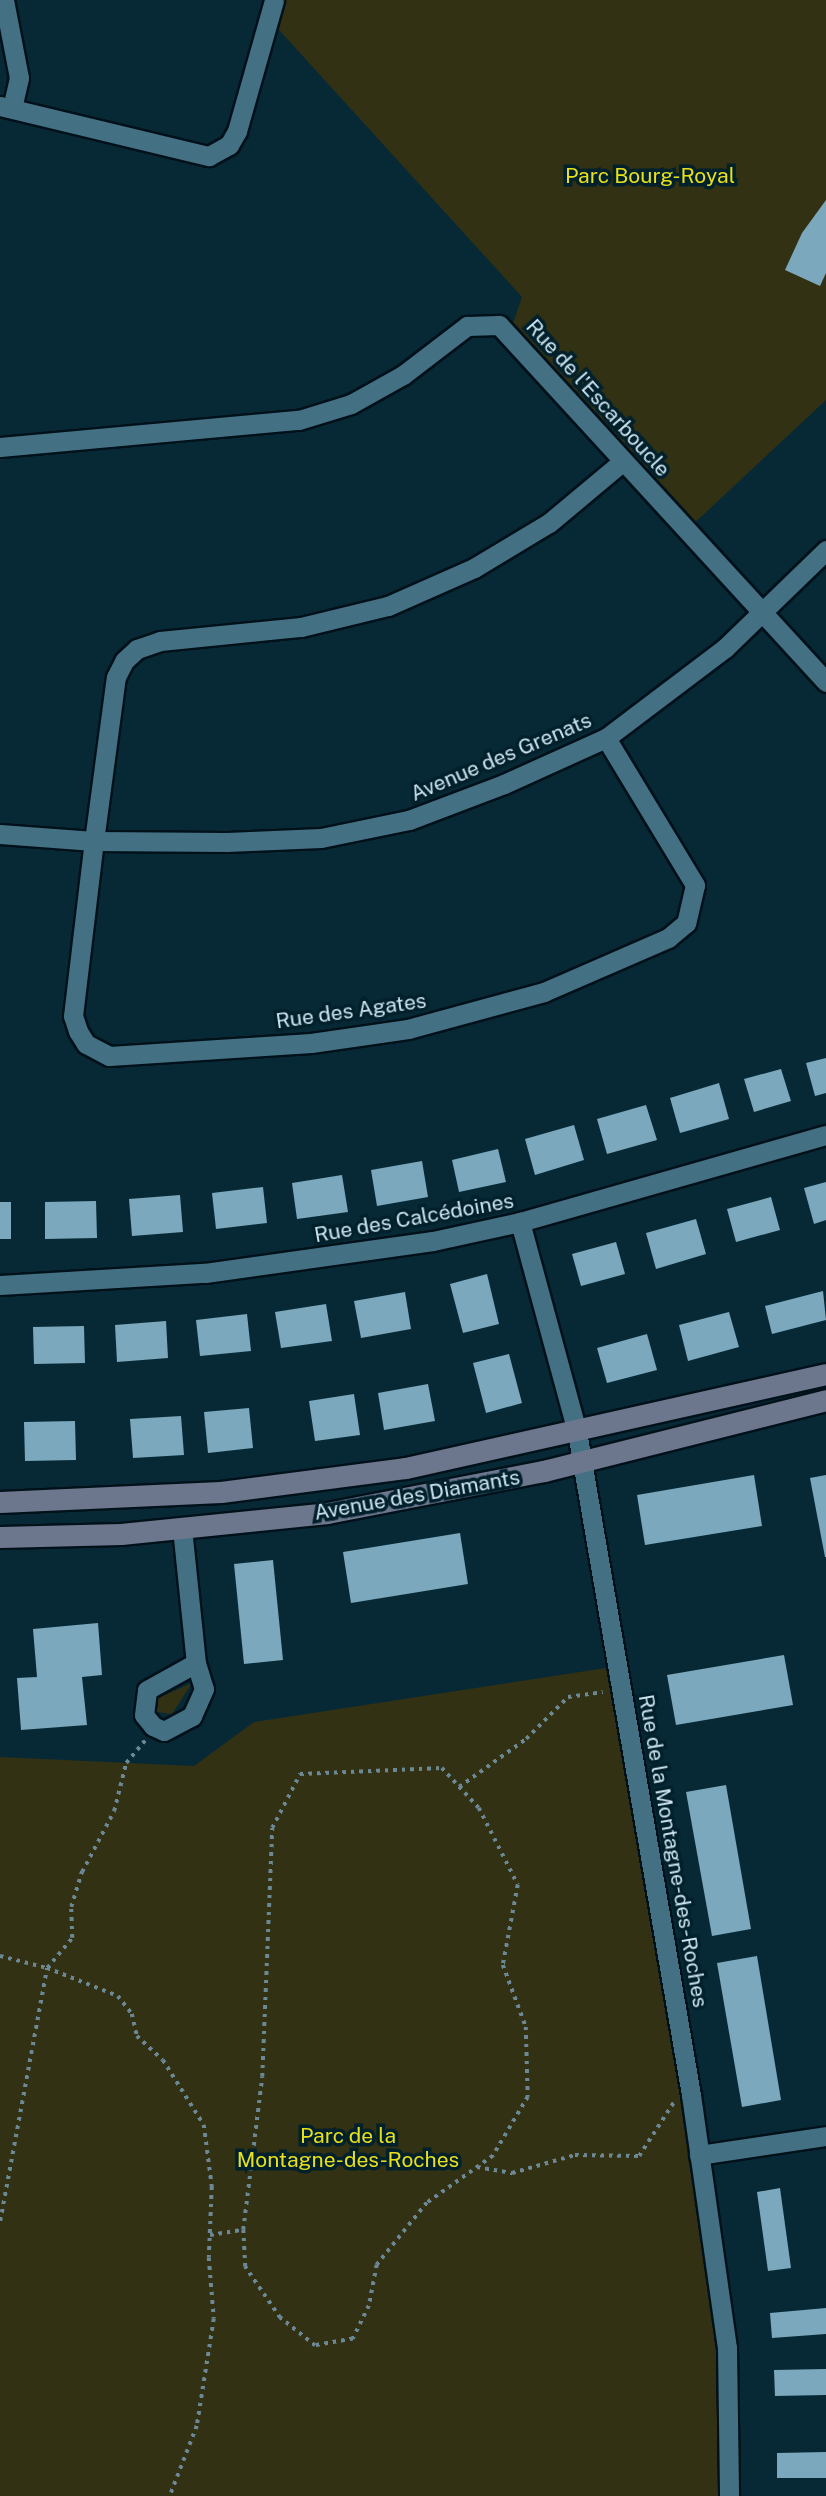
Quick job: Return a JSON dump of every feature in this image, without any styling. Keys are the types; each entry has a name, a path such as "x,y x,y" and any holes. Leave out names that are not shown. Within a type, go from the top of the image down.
{"street":[{"path":"4,0 19,78 6,107 209,156 229,145 237,131 274,0"},
{"name":"Rue de l'Escarboucle","path":"0,447 299,420 351,404 403,375 467,326 485,324 510,332 622,462 763,612"},
{"path":"94,841 116,677 137,649 160,641 301,628 388,606 474,568 549,523 622,462"},
{"name":"Avenue des Grenats","path":"0,834 94,841 227,842 346,832 409,820 504,784 606,738 725,648 826,550"},
{"path":"763,612 826,682"},
{"name":"Rue des Agates","path":"94,841 73,1016 86,1044 97,1052 109,1056 298,1044 408,1029 544,992 668,938 686,923 695,885 606,738"},
{"name":"Rue des Calcédoines","path":"0,1285 205,1273 433,1241 520,1222 826,1135"},
{"name":"Rue de la Montagne-des-Roches","path":"520,1222 577,1432 691,2095 727,2348 729,2496"},
{"name":"Avenue des Diamants","path":"0,1502 157,1496 320,1481 577,1432 826,1374"},
{"name":"Avenue des Diamants","path":"0,1537 182,1528 327,1513 582,1462 826,1400"},
{"path":"182,1528 196,1663 204,1689 200,1706 176,1728 164,1731 153,1726 144,1715 147,1690 196,1663"},
{"path":"699,2155 826,2136"}],"path":[{"path":"459,1787 526,1739 568,1697 622,1689"},
{"path":"0,2221 47,1968 72,1938 71,1907 82,1872 114,1811 126,1763 153,1726"},
{"path":"442,1768 459,1787 479,1808 518,1885 503,1965 526,2027 528,2097 493,2156 427,2203 377,2265 369,2306 353,2339 315,2346 280,2318 245,2267 243,2231 262,2077 272,1828 300,1774 442,1768"},
{"path":"0,1956 47,1968 118,1996 132,2014 137,2036 163,2060 204,2125 212,2187 210,2235 214,2319 197,2426 170,2496"},
{"path":"478,2167 512,2174 575,2155 639,2156 676,2098 691,2095"},
{"path":"210,2235 243,2231"}],"green space":[{"name":"Parc Bourg-Royal","path":"274,0 826,0 826,400 688,529 510,332 522,297 270,20"},
{"name":"Parc de la Montagne-des-Roches","path":"619,1666 727,2348 729,2496 0,2496 0,1757 194,1766 254,1722"},
{"path":"192,1683 172,1714 157,1712 158,1698"}],"building":[{"path":"826,200 826,273 820,286 785,270 802,233"},
{"path":"826,1058 826,1093 815,1096 806,1063"},
{"path":"781,1069 791,1101 754,1112 744,1079"},
{"path":"719,1083 729,1119 680,1133 670,1098"},
{"path":"646,1105 657,1140 607,1154 597,1119"},
{"path":"574,1125 584,1160 535,1175 525,1139"},
{"path":"498,1149 506,1182 459,1192 452,1160"},
{"path":"422,1161 428,1197 377,1206 371,1170"},
{"path":"342,1175 348,1212 297,1219 292,1183"},
{"path":"826,1182 826,1220 814,1224 804,1188"},
{"path":"263,1187 267,1223 216,1229 212,1193"},
{"path":"180,1195 183,1232 132,1236 129,1199"},
{"path":"771,1197 780,1230 736,1242 727,1209"},
{"path":"96,1201 97,1238 45,1239 45,1202"},
{"path":"0,1202 11,1202 11,1239 0,1239"},
{"path":"696,1219 706,1254 656,1269 646,1233"},
{"path":"616,1242 625,1274 581,1286 572,1254"},
{"path":"487,1274 499,1324 463,1333 450,1284"},
{"path":"823,1291 826,1320 772,1334 765,1306"},
{"path":"405,1292 411,1329 361,1338 354,1301"},
{"path":"326,1304 332,1341 281,1348 275,1312"},
{"path":"729,1312 739,1347 688,1361 679,1325"},
{"path":"247,1314 251,1351 200,1356 196,1320"},
{"path":"166,1321 168,1358 117,1362 115,1325"},
{"path":"84,1326 85,1363 34,1364 33,1327"},
{"path":"647,1334 657,1370 607,1383 597,1348"},
{"path":"509,1354 522,1403 486,1413 473,1363"},
{"path":"428,1384 435,1421 384,1430 378,1393"},
{"path":"354,1394 360,1435 315,1441 309,1401"},
{"path":"249,1408 253,1448 208,1453 204,1412"},
{"path":"181,1416 184,1455 133,1458 130,1419"},
{"path":"75,1421 76,1460 25,1461 24,1422"},
{"path":"754,1475 762,1526 645,1545 637,1495"},
{"path":"826,1475 826,1557 825,1557 810,1478"},
{"path":"460,1533 468,1584 351,1603 343,1552"},
{"path":"273,1560 283,1660 244,1664 234,1564"},
{"path":"98,1623 102,1675 82,1677 87,1725 21,1730 17,1678 37,1677 33,1629"},
{"path":"784,1655 793,1705 676,1725 667,1675"},
{"path":"726,1785 751,1929 712,1936 686,1792"},
{"path":"757,1956 781,2100 742,2107 717,1963"},
{"path":"780,2188 791,2268 768,2271 757,2192"},
{"path":"826,2308 826,2334 772,2338 770,2313"},
{"path":"826,2369 826,2395 775,2396 774,2370"},
{"path":"826,2452 826,2478 777,2478 777,2453"}]}
